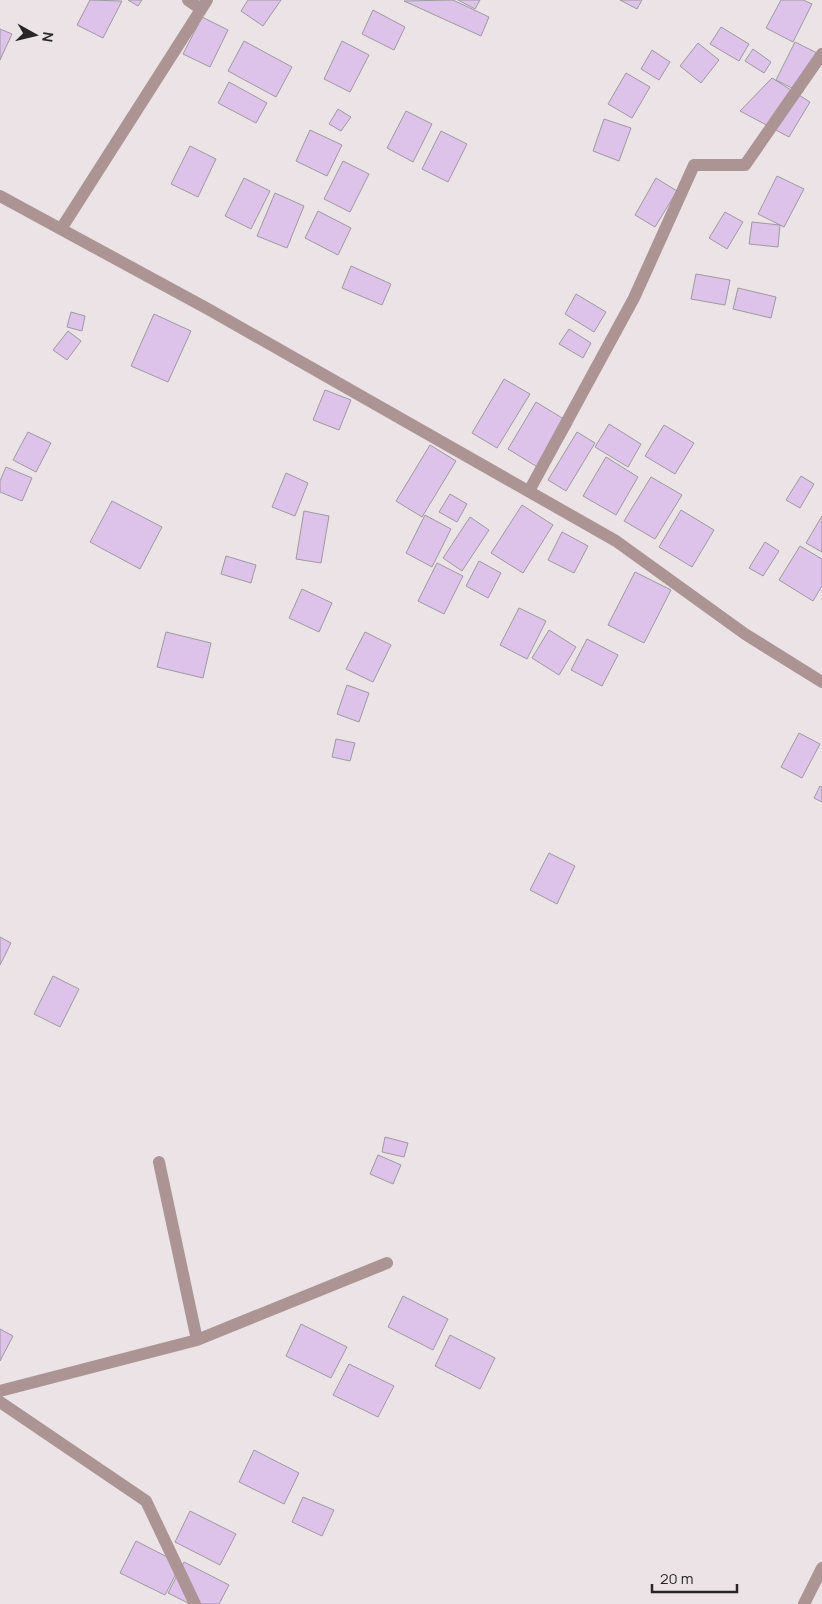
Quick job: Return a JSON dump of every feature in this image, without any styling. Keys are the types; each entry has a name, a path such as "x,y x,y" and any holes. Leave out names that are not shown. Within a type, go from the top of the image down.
{"street":[{"path":"61,229 204,4 188,0"},
{"path":"529,491 634,298 694,165 746,165 822,54"},
{"path":"0,196 217,314 616,541 745,634 822,682"},
{"path":"159,1162 197,1340"},
{"path":"0,1391 197,1340 387,1264"},
{"path":"0,1402 146,1501 196,1604"},
{"path":"804,1604 822,1568"}],"building":[{"path":"90,0 122,1 103,38 77,25"},
{"path":"128,0 142,0 138,6"},
{"path":"248,0 281,0 263,26 241,11"},
{"path":"453,0 489,17 481,36 404,1"},
{"path":"458,0 480,0 475,9"},
{"path":"620,0 642,0 637,9"},
{"path":"781,0 803,0 812,4 793,42 766,28"},
{"path":"373,10 405,27 394,50 362,34"},
{"path":"202,17 228,30 210,67 183,54"},
{"path":"721,27 749,44 739,61 710,44"},
{"path":"0,29 12,34 0,60"},
{"path":"244,41 292,67 276,97 228,71"},
{"path":"342,41 369,55 350,92 324,79"},
{"path":"795,42 821,55 802,93 776,80"},
{"path":"698,43 719,60 701,83 680,66"},
{"path":"753,49 771,62 764,73 745,61"},
{"path":"652,50 670,62 659,80 641,69"},
{"path":"626,73 650,87 632,118 608,104"},
{"path":"772,78 810,102 789,137 740,111"},
{"path":"229,82 267,103 256,123 218,103"},
{"path":"338,109 351,117 341,131 329,124"},
{"path":"406,111 432,124 413,162 387,148"},
{"path":"604,119 631,128 619,161 593,151"},
{"path":"310,130 342,145 327,176 296,161"},
{"path":"441,131 467,144 448,182 422,169"},
{"path":"190,146 216,159 198,197 171,184"},
{"path":"343,161 369,174 350,212 324,199"},
{"path":"777,176 804,189 784,227 758,214"},
{"path":"244,178 270,191 251,229 225,216"},
{"path":"656,178 677,191 655,227 635,215"},
{"path":"275,193 304,206 287,248 257,236"},
{"path":"318,211 351,228 338,255 305,238"},
{"path":"725,212 743,222 727,249 709,238"},
{"path":"752,222 780,225 778,247 749,244"},
{"path":"351,266 391,284 382,305 342,288"},
{"path":"696,274 730,280 725,305 691,299"},
{"path":"738,288 776,297 771,318 733,309"},
{"path":"576,294 606,312 594,332 565,314"},
{"path":"71,312 85,316 82,331 67,327"},
{"path":"154,314 191,331 168,382 131,366"},
{"path":"569,329 591,343 583,358 559,344"},
{"path":"68,331 81,341 67,360 53,350"},
{"path":"504,379 530,394 497,448 472,433"},
{"path":"325,390 351,400 339,430 313,420"},
{"path":"536,402 572,424 544,471 508,449"},
{"path":"609,424 641,444 628,467 595,447"},
{"path":"664,425 694,443 675,474 645,456"},
{"path":"28,432 51,443 36,472 13,460"},
{"path":"577,432 595,443 566,491 548,480"},
{"path":"430,445 456,461 422,517 396,501"},
{"path":"606,457 638,477 616,515 583,496"},
{"path":"6,467 32,478 22,501 0,492 0,481"},
{"path":"286,473 308,483 295,516 272,507"},
{"path":"801,476 814,484 800,508 786,500"},
{"path":"651,477 682,495 655,539 624,521"},
{"path":"450,494 467,504 457,522 439,512"},
{"path":"112,501 162,527 140,569 90,542"},
{"path":"522,505 553,525 523,573 491,553"},
{"path":"681,510 714,530 692,567 659,547"},
{"path":"304,511 329,516 321,563 296,559"},
{"path":"425,515 451,529 432,567 406,553"},
{"path":"822,516 822,552 806,543"},
{"path":"470,517 489,530 462,571 443,558"},
{"path":"562,532 588,546 574,573 548,560"},
{"path":"765,542 779,551 763,576 749,568"},
{"path":"800,546 822,559 822,586 813,601 779,580"},
{"path":"226,556 256,565 251,583 221,574"},
{"path":"479,561 501,573 488,598 466,586"},
{"path":"437,563 463,576 444,614 418,601"},
{"path":"635,572 671,590 644,643 608,625"},
{"path":"302,589 332,603 319,632 289,618"},
{"path":"519,608 546,621 527,659 500,645"},
{"path":"549,630 576,647 559,675 532,658"},
{"path":"166,632 211,643 203,678 157,667"},
{"path":"365,632 391,645 373,682 346,669"},
{"path":"587,639 618,655 602,686 571,670"},
{"path":"347,685 369,693 359,722 337,714"},
{"path":"799,733 820,744 802,778 781,767"},
{"path":"336,739 355,743 350,761 332,757"},
{"path":"820,786 822,787 822,802 814,798"},
{"path":"549,853 575,866 557,904 530,890"},
{"path":"0,937 11,943 0,965"},
{"path":"53,976 79,989 60,1027 34,1014"},
{"path":"385,1137 408,1143 404,1157 382,1152"},
{"path":"378,1155 401,1165 393,1184 370,1174"},
{"path":"403,1296 448,1319 433,1350 388,1327"},
{"path":"301,1324 347,1347 331,1378 286,1356"},
{"path":"0,1329 13,1336 0,1361"},
{"path":"450,1335 495,1358 480,1389 435,1366"},
{"path":"349,1364 394,1386 378,1417 333,1395"},
{"path":"254,1450 299,1473 284,1504 239,1482"},
{"path":"303,1497 334,1510 322,1536 292,1522"},
{"path":"190,1511 236,1534 220,1565 175,1542"},
{"path":"136,1541 181,1564 165,1595 120,1573"},
{"path":"184,1562 229,1585 219,1604 190,1604 168,1593"}]}
